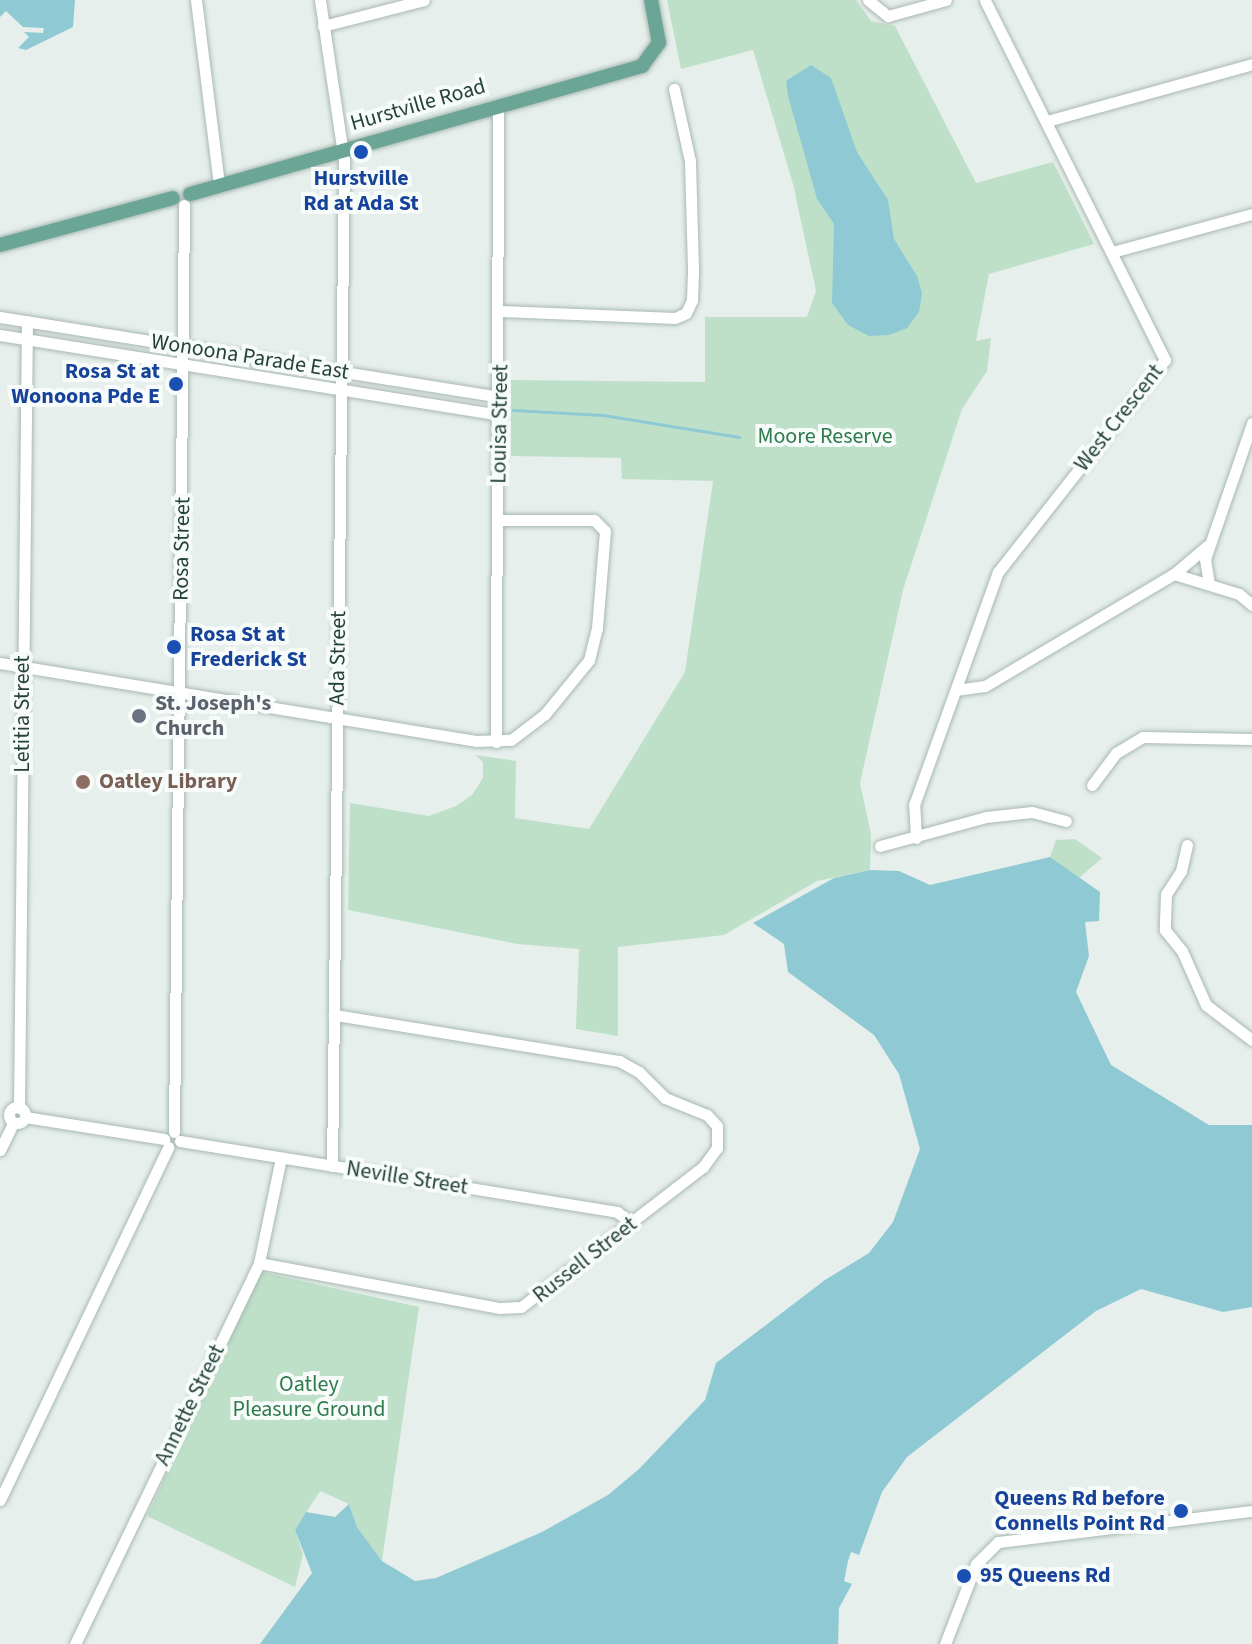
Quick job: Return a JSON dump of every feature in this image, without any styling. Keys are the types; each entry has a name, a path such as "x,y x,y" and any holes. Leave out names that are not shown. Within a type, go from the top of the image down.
{"main road":[{"name":"Hurstville Road","path":"0,245 182,199 219,184 642,66 655,55 659,39 651,0"}],"street":[{"path":"196,0 219,184"},
{"name":"Ada Street","path":"320,0 341,150 342,390 332,1166"},
{"path":"323,26 424,0"},
{"path":"868,0 888,16 946,0"},
{"name":"West Crescent","path":"916,838 914,805 998,572 1165,363 1163,349 985,0"},
{"path":"1047,121 1252,64"},
{"path":"501,311 675,318 686,313 692,300 693,269 690,161 674,89"},
{"name":"Louisa Street","path":"496,742 501,311 498,105"},
{"name":"Rosa Street","path":"0,1500 172,1140 181,693 182,199"},
{"path":"1112,252 1252,214"},
{"name":"Wonoona Parade East","path":"0,317 500,397"},
{"name":"Letitia Street","path":"0,1150 13,1115 24,667 27,321"},
{"name":"Wonoona Parade East","path":"0,335 500,415"},
{"path":"1209,584 1204,567 1210,542 1252,423"},
{"path":"0,663 496,742 515,738 545,714 589,660 597,628 606,536 604,526 594,520 498,520"},
{"path":"956,690 985,686 1174,574 1210,542"},
{"path":"1174,574 1239,594 1252,605"},
{"path":"1092,785 1116,753 1143,737 1252,739"},
{"path":"880,846 1013,813 1044,813 1066,821"},
{"path":"1187,845 1181,871 1166,894 1165,930 1182,951 1206,1005 1252,1040"},
{"name":"Russell Street","path":"259,1263 515,1309 527,1305 709,1161 718,1141 713,1121 665,1098 639,1072 608,1058 334,1015"},
{"name":"Neville Street","path":"13,1115 617,1212 632,1223"},
{"name":"Annette Street","path":"75,1644 259,1263 281,1158"},
{"path":"945,1644 976,1564 998,1542 1252,1511"}],"green space":[{"name":"Moore Reserve","path":"667,0 856,0 871,21 895,26 976,183 1053,162 1094,244 989,274 976,341 991,338 987,371 962,409 903,590 860,783 871,834 870,870 817,881 724,935 618,947 618,1036 576,1029 579,949 517,944 348,910 350,803 429,816 456,806 472,795 483,778 483,762 475,755 516,761 515,818 589,829 685,672 713,481 622,479 621,458 511,456 511,380 705,382 705,317 807,317 816,291 793,184 753,50 681,69"},
{"path":"1075,839 1102,858 1079,878 1050,857 1056,840"},
{"name":"Oatley Pleasure Ground","path":"261,1272 419,1307 382,1561 357,1527 349,1504 320,1491 295,1530 303,1554 295,1587 147,1516"}],"water":[{"path":"0,0 75,0 73,27 26,50 18,48 29,37 24,32 43,33 44,28 23,27 6,11 0,17"},
{"path":"811,65 831,78 857,152 888,200 894,239 917,276 922,293 919,312 907,328 889,335 869,336 848,325 832,303 834,224 817,199 786,81"},
{"path":"1050,857 1100,892 1099,921 1085,922 1089,956 1076,992 1111,1065 1209,1125 1252,1125 1252,1307 1223,1312 1141,1289 1096,1311 907,1457 882,1492 859,1555 851,1552 844,1581 852,1584 839,1608 838,1644 260,1644 312,1573 295,1530 306,1512 335,1517 349,1504 357,1527 382,1561 415,1581 436,1578 542,1532 608,1495 639,1469 705,1400 716,1363 825,1280 869,1253 893,1222 920,1149 899,1074 874,1035 788,972 784,944 753,923 834,878 870,870 899,871 930,885"}],"waterway":[{"path":"513,410 603,415 739,437"}],"place":[{"name":"Hurstville Rd at Ada St","path":"361,152"},
{"name":"Rosa St at Wonoona Pde E","path":"176,384"},
{"name":"Rosa St at Frederick St","path":"174,647"},
{"name":"St. Joseph's Church","path":"139,716"},
{"name":"Oatley Library","path":"83,782"},
{"name":"Queens Rd before Connells Point Rd","path":"1181,1511"},
{"name":"95 Queens Rd","path":"964,1576"}]}
